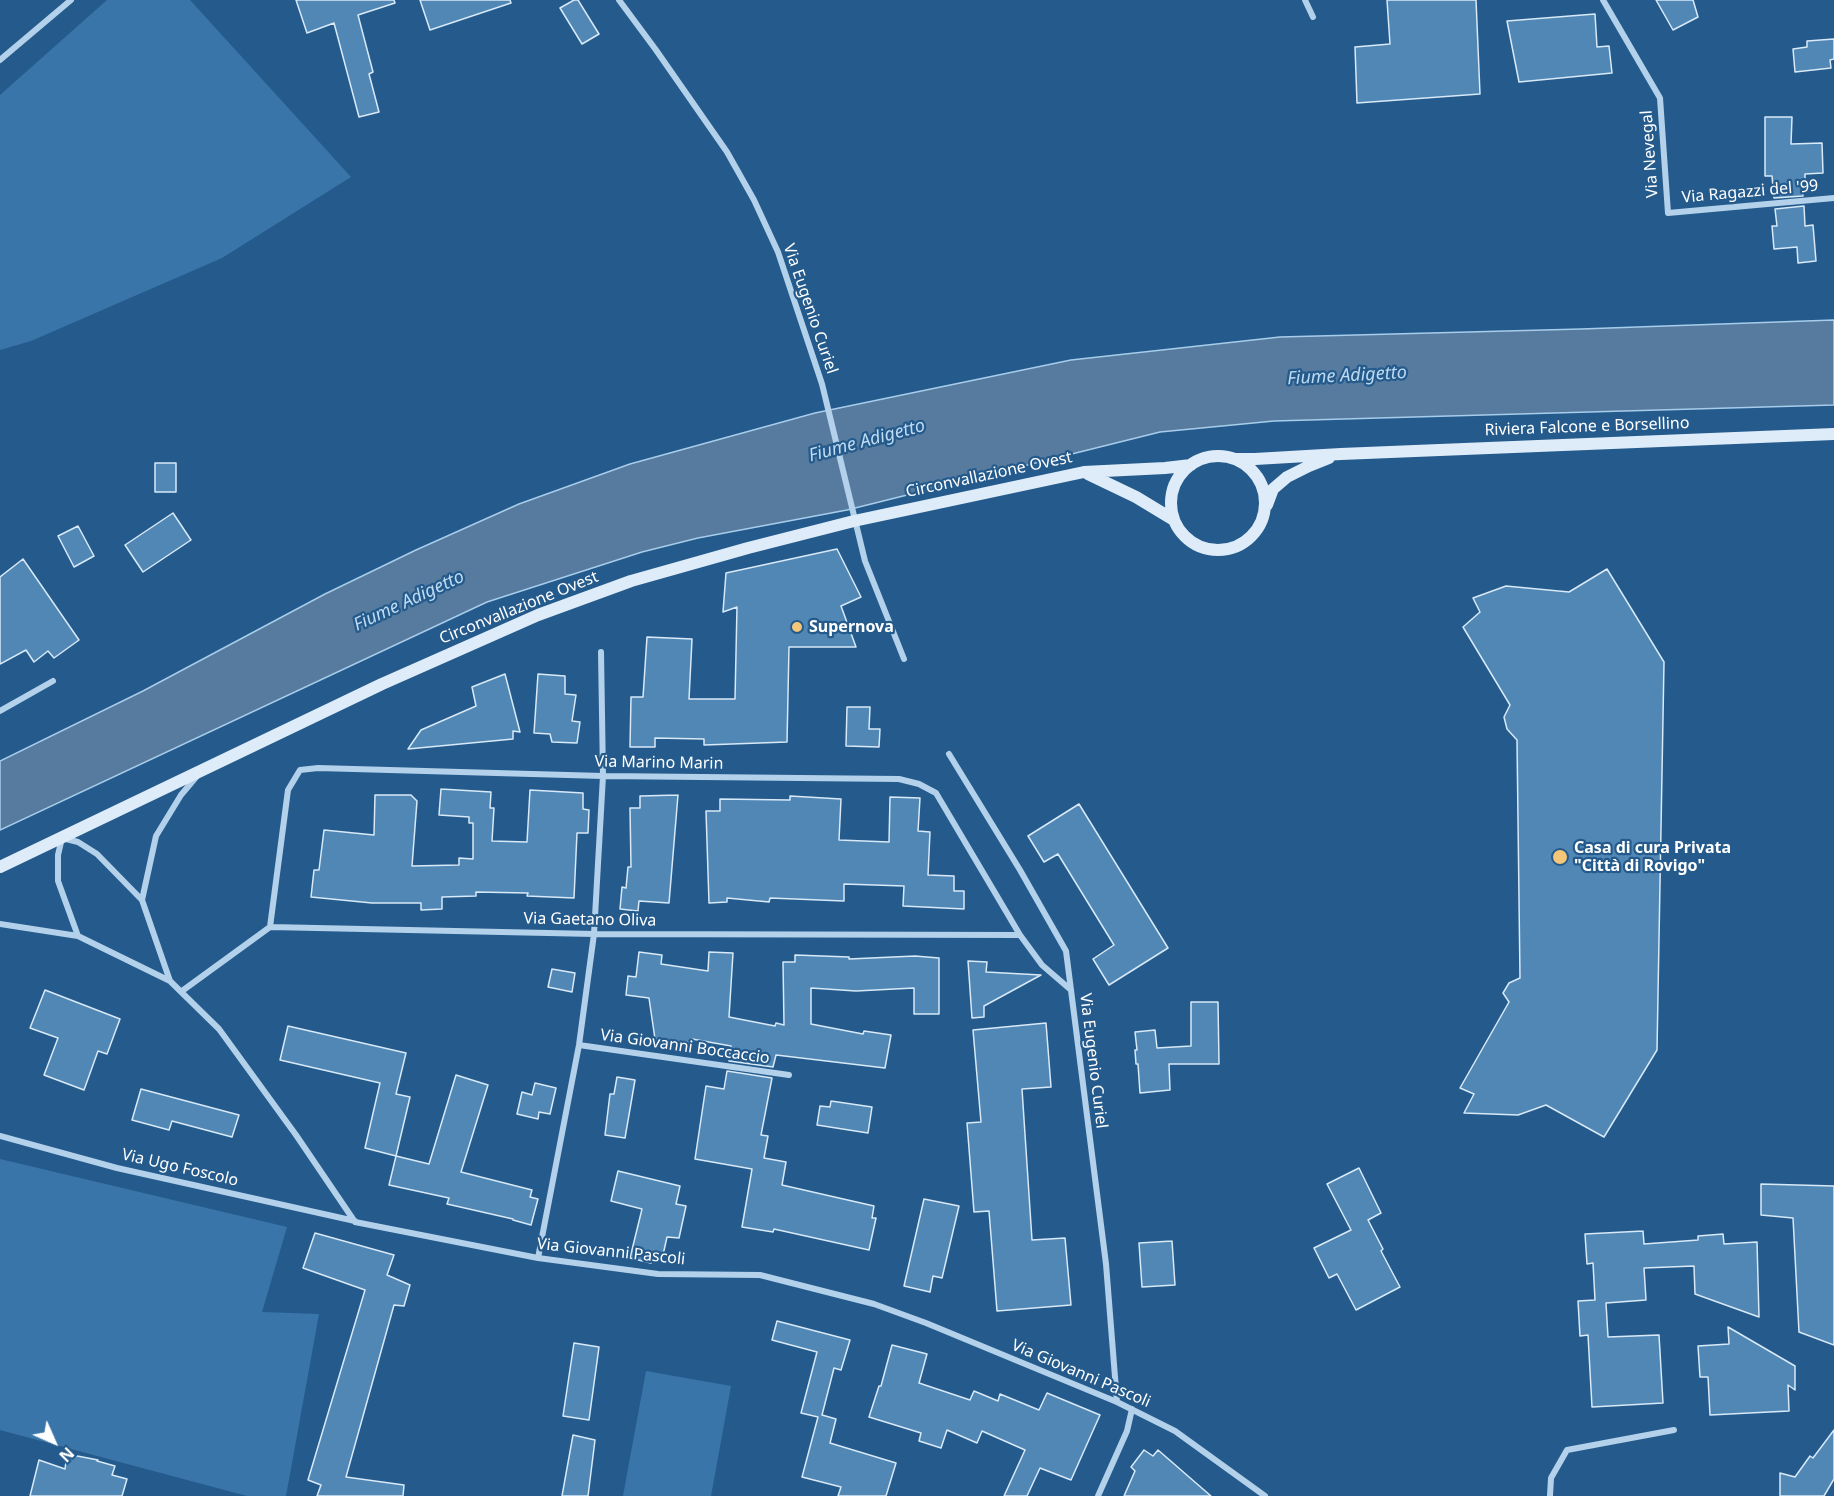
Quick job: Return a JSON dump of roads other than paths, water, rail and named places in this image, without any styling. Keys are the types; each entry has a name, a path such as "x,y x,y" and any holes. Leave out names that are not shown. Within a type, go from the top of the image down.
{"main road":[{"name":"Riviera Falcone e Borsellino","path":"1236,459 1834,434"},
{"path":"1265,509 1264,493 1259,479 1249,467 1236,459 1220,456 1205,458 1191,465 1180,476 1173,489 1171,505 1174,520 1182,534 1194,544 1208,550 1224,550 1239,546 1251,537 1261,524 1273,489 1287,477 1341,454"},
{"name":"Circonvallazione Ovest","path":"0,867 382,684 538,615 631,581 853,516 1084,472 1191,465"},
{"path":"1084,472 1136,497 1174,520"}],"street":[{"path":"0,60 71,0"},
{"name":"Via Eugenio Curiel","path":"619,0 727,152 754,200 778,252 822,384 853,516 877,592 904,659"},
{"path":"1305,0 1313,17"},
{"name":"Via Nevegal","path":"1603,0 1660,98 1668,213"},
{"name":"Via Ragazzi del '99","path":"1668,213 1834,198"},
{"name":"Via Giovanni Boccaccio","path":"538,1258 579,1046 594,934 603,776 601,652"},
{"path":"0,711 53,681"},
{"name":"Via Eugenio Curiel","path":"949,754 1020,870 1066,951 1106,1264 1117,1402"},
{"name":"Via Marino Marin","path":"270,927 288,790 300,771 318,768 603,776 898,779 919,784 936,793 1020,935 1042,965 1071,990"},
{"path":"142,900 156,836 181,795 201,771"},
{"path":"78,936 58,881 58,855 62,838 78,842 97,854 142,900 170,981"},
{"path":"0,924 78,936 170,981 182,991 219,1029 296,1135 355,1222"},
{"path":"182,991 270,927"},
{"name":"Via Gaetano Oliva","path":"270,927 594,934 1020,935"},
{"name":"Via Giovanni Boccaccio","path":"579,1046 789,1075"},
{"name":"Via Ugo Foscolo","path":"0,1136 117,1168 355,1222"},
{"name":"Via Giovanni Pascoli","path":"355,1222 538,1258 658,1274 760,1275 874,1304 926,1323 1132,1409 1175,1431 1265,1496"},
{"path":"1098,1496 1127,1431 1132,1409"},
{"path":"1550,1496 1551,1478 1567,1450 1674,1430"}],"water":[{"name":"Fiume Adigetto","path":"1834,320 1834,405 1274,421 1160,432 847,510 698,538 642,552 487,602 0,830 0,761 143,691 325,594 416,550 519,504 630,464 815,413 1071,360 1280,337"}],"place":[{"name":"Supernova","path":"797,627"},
{"name":"Casa di cura Privata \"Città di Rovigo\"","path":"1560,857"}]}
